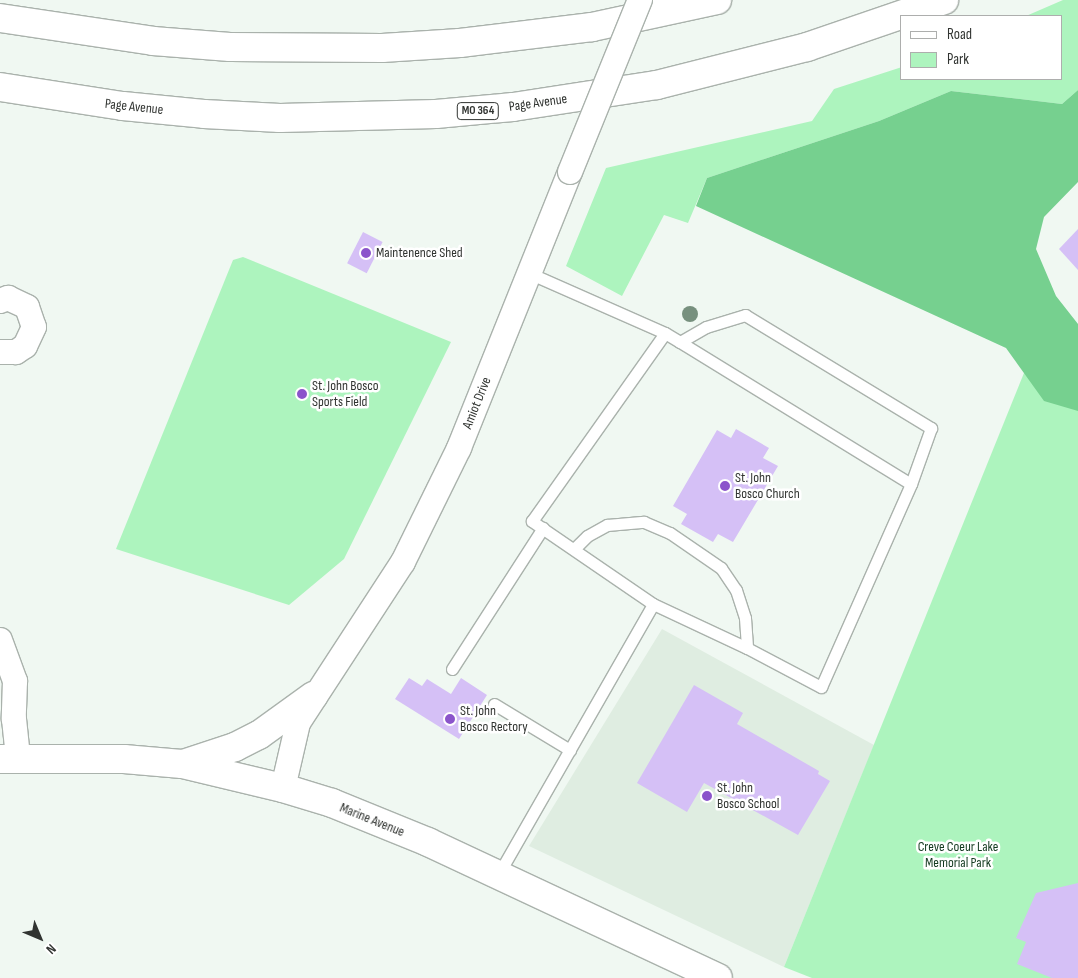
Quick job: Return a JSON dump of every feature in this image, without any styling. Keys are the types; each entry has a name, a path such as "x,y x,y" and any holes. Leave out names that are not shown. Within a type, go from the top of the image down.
{"main road":[{"path":"0,18 153,41 230,47 382,48 460,43 592,27 717,0"},
{"name":"Page Avenue","path":"900,15 944,0"},
{"name":"Page Avenue","path":"0,87 123,106 204,114 359,118 446,114 551,102 657,86 710,74 807,47 900,15"},
{"path":"182,764 234,747 259,735 313,696"},
{"name":"Marine Avenue","path":"9,758 124,759 182,764 283,788 332,803 498,875 718,978"}],"street":[{"name":"Amiot Drive","path":"283,788 298,723 313,696 403,562 459,448 640,0"},
{"path":"0,301 8,298 23,304 33,317 34,327 25,346 16,352 0,352"},
{"path":"0,640 15,681 14,719 9,758"}],"lane":[{"path":"529,273 665,333 910,484"},
{"path":"665,333 532,521 654,604 747,648 821,687 910,484 931,428 745,315 706,327 680,342"},
{"path":"574,549 587,536 607,525 644,522 670,533 721,568 736,590 746,618 747,648"},
{"path":"452,669 542,528"},
{"path":"498,875 654,604"},
{"path":"494,704 570,750"}],"shaded area":[{"name":"St. John Bosco School","path":"662,629 874,745 784,967 529,846"}],"green space":[{"path":"1063,0 1078,0 1078,90 1062,104 951,91 879,121 707,178 688,223 664,215 622,296 566,266 606,168 812,121 834,89 900,68 900,80 1063,80 1063,15 1028,15"},
{"path":"1078,90 1078,182 1044,217 1036,249 1056,296 1078,324 1078,411 1044,401 1006,348 696,206 707,178 879,121 951,91 1062,104"},
{"name":"St. John Bosco Sports Field","path":"243,257 451,342 344,559 289,605 116,549 233,260"},
{"name":"Creve Coeur Lake Memorial Park","path":"1030,358 1078,380 1078,978 812,978 784,967"}],"building":[{"path":"1078,229 1078,270 1059,249"},
{"name":"Maintenence Shed","path":"363,232 383,242 367,273 347,263"},
{"name":"St. John Bosco Church","path":"736,429 769,448 763,458 778,466 733,542 718,534 713,542 681,524 687,514 673,506 717,430 731,438"},
{"name":"St. John Bosco Rectory","path":"409,678 422,686 427,679 451,694 461,678 487,695 459,739 395,699"},
{"name":"St. John Bosco School","path":"694,685 743,713 737,724 819,771 818,774 830,781 798,835 704,783 687,812 637,783"},
{"path":"1078,883 1078,978 1052,978 1017,964 1026,942 1016,938 1036,893"}],"place":[{"name":"Maintenence Shed","path":"366,253"},
{"name":"St. John Bosco Sports Field","path":"302,394"},
{"name":"St. John Bosco Church","path":"725,486"},
{"name":"St. John Bosco Rectory","path":"450,719"},
{"name":"St. John Bosco School","path":"707,796"}]}
